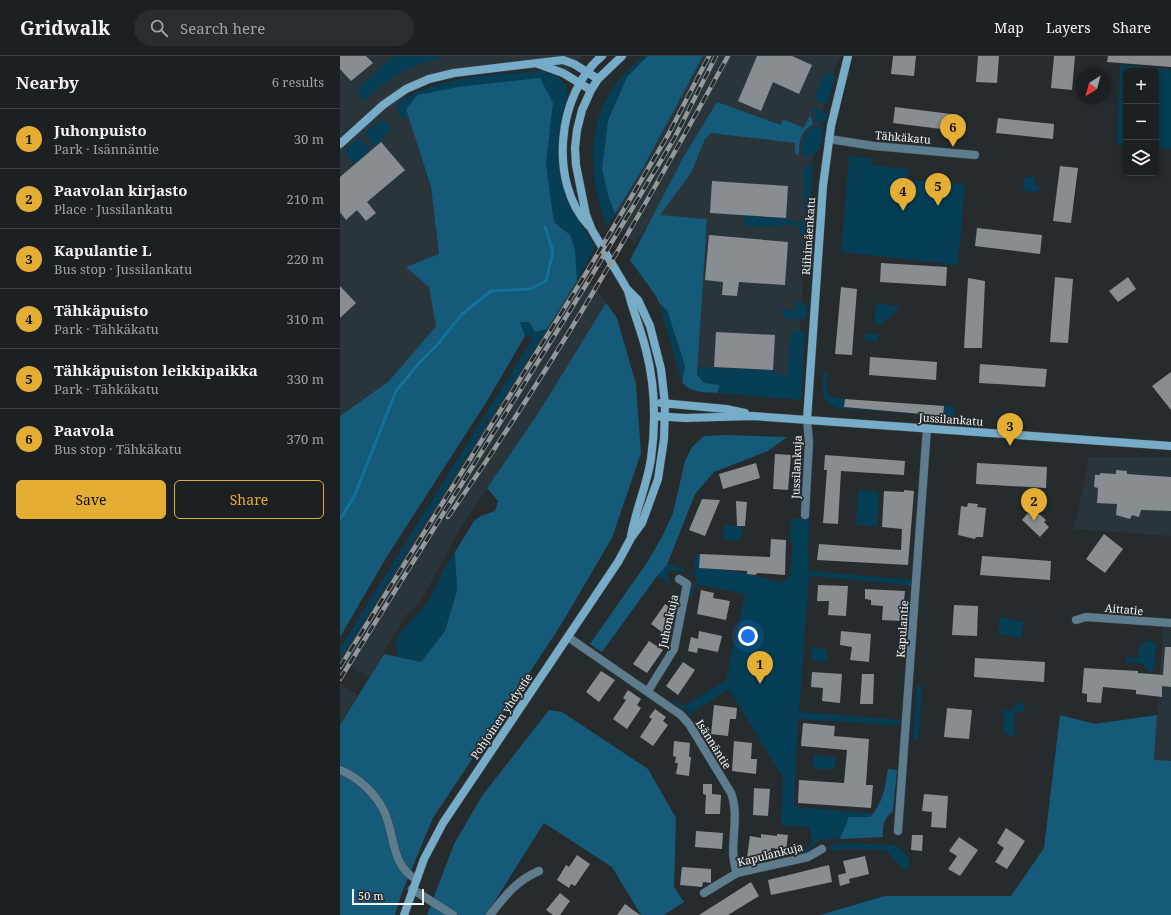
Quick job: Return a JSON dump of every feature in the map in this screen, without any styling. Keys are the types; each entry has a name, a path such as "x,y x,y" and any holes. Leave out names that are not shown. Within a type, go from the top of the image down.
{"main road":[{"name":"Pohjoinen yhdystie","path":"404,915 412,889 429,848 454,804 618,562 630,538 642,523 658,479 664,439 665,404 661,369 654,339 643,309 627,289 592,230 576,211 570,197 564,170 563,149 566,121 580,83 587,71 602,56"},
{"name":"Pohjoinen yhdystie","path":"592,230 582,197 576,166 575,148 582,110 591,90 598,79 622,56"},
{"name":"Riihimäenkatu","path":"807,420 818,246 829,139 848,56"},
{"path":"340,144 383,105 406,89 429,79 454,73 563,60 587,71 598,79"},
{"path":"534,63 551,68 591,90"},
{"name":"Pohjoinen yhdystie","path":"627,289 647,350 654,403 649,469 630,538"},
{"name":"Jussilankatu","path":"654,403 726,409 753,416"},
{"name":"Jussilankatu","path":"654,416 685,418 753,416 1171,446"}],"street":[{"name":"Tähkäkatu","path":"829,139 874,146 975,155"},
{"name":"Jussilankuja","path":"805,515 809,442 807,420"},
{"name":"Kapulantie","path":"898,831 927,428"},
{"name":"Juhonkuja","path":"648,691 670,657 678,638 687,584 678,579"},
{"name":"Aittatie","path":"1076,620 1086,617 1171,623"},
{"name":"Isännäntie","path":"568,637 672,708 689,724 731,793 735,809 733,855 737,873"},
{"path":"340,770 348,773 366,787 376,798 385,812 400,864 406,874 416,879"},
{"name":"Kapulankuja","path":"704,893 737,873 808,857 822,849"},
{"path":"490,915 512,889 525,877 539,871"},
{"path":"412,889 453,915"}],"shaded area":[{"path":"340,56 582,56 571,71 534,63 454,73 406,89 406,109 431,187 439,254 436,326 389,381 340,416"},
{"path":"394,56 440,56 440,59 418,64 408,69 389,80 364,101 358,91 360,86"},
{"path":"644,56 648,56 627,77 608,120 602,169 608,195 615,214 607,227 596,190 593,152 595,133 599,115 607,98 618,81"},
{"path":"648,56 703,56 642,170 615,214 608,195 602,169 608,120 627,77"},
{"path":"703,56 840,56 829,83 808,185 797,382 697,375 707,219 654,216 634,245 615,214 642,170"},
{"path":"1120,65 1151,68 1123,68 1123,146 1117,145"},
{"path":"1159,69 1171,70 1171,149 1159,148"},
{"path":"543,71 557,76 567,87 566,105 560,135 559,151 562,180 572,207 595,247 577,281 570,235 554,222 546,164 553,103 406,109 408,115 403,120 398,113 397,103 431,87 467,78"},
{"path":"828,72 835,75 828,103 825,104 814,98 824,75"},
{"path":"540,78 553,103 546,164 554,222 570,235 575,250 577,281 547,329 535,332 529,322 520,322 525,336 487,401 386,558 340,637 340,416 389,381 436,326 429,287 406,267 439,254 431,187 406,109 418,95 458,87"},
{"path":"717,102 781,125 783,119 804,128 810,115 813,124 805,130 801,137 799,155 795,154 795,143 711,133 705,139 691,173 660,215 707,219 697,375 704,383 720,385 717,393 693,390 685,386 682,382 685,366 667,310 659,303 656,296 630,260 684,156"},
{"path":"816,108 827,114 825,123 815,120 812,109"},
{"path":"380,121 386,122 392,129 375,147 364,133"},
{"path":"814,126 824,127 820,149 814,154 801,156 804,136"},
{"path":"359,138 371,150 355,164 346,155 345,150"},
{"path":"849,156 872,158 872,165 909,169 908,180 965,184 958,265 841,252"},
{"path":"813,165 810,212 808,212 804,209 804,181 802,173 806,166"},
{"path":"1024,177 1035,177 1035,186 1039,186 1039,192 1023,191"},
{"path":"744,215 786,218 790,221 810,221 813,223 813,232 810,235 801,234 800,226 782,224 782,227 744,226"},
{"path":"583,271 606,303 537,415 460,529 420,602 406,615 369,678 340,659"},
{"path":"796,301 807,304 806,319 785,319 781,309 795,310"},
{"path":"606,303 617,318 636,384 641,453 612,538 559,628 433,818 401,895 395,915 340,915 340,725 384,654 421,662 445,631 457,590 455,552 474,521 481,516 495,511 498,501 487,488 537,415"},
{"path":"876,303 899,307 895,313 881,324 874,323"},
{"path":"659,304 667,310 685,366 682,382"},
{"path":"520,322 529,322 535,332 547,329 489,421 485,419 484,422 487,424 340,659 340,648 533,338 525,336"},
{"path":"791,331 801,331 805,333 801,400 717,393 720,385 704,383 697,375 698,367 773,370 781,375 787,375"},
{"path":"865,333 878,334 878,342 864,340"},
{"path":"823,371 827,373 826,386 829,396 845,399 844,407 943,416 944,406 955,407 954,417 837,408 827,402 824,397 822,388"},
{"path":"725,435 787,437 768,451 714,472 695,494 667,565 657,576 602,652 590,644 648,561 663,535 673,513 685,461 692,447 704,436"},
{"path":"1089,457 1171,457 1171,536 1074,529"},
{"path":"858,490 879,492 877,526 856,525"},
{"path":"791,519 809,519 809,571 912,580 911,586 809,576 799,712 902,720 900,723 895,725 798,719 794,807 871,813 883,837 819,840 806,853 797,855 804,852 812,841 809,827 781,825 783,778 729,689 692,712 692,715 690,716 687,713 690,711 687,708 684,710 674,702 674,700 684,706 726,680 745,594 696,584 693,594 689,599 692,585 696,582 697,576 690,573 691,571 696,573 696,568 693,566 696,555 700,554 699,568 736,571 783,583 783,579 787,579 790,576 793,543 790,541"},
{"path":"724,525 742,526 742,533 738,541 723,539"},
{"path":"455,552 457,590 445,631 421,662 398,657 396,643 399,634 428,602 444,569"},
{"path":"670,564 685,570 685,572 670,570 667,574 671,584 682,591 657,576 667,565"},
{"path":"1000,617 1024,622 1021,638 998,634"},
{"path":"1163,627 1171,628 1171,762 1154,760"},
{"path":"1146,641 1156,642 1154,666 1150,674 1143,664 1139,662 1126,662 1126,657 1138,658 1139,648"},
{"path":"812,646 827,650 827,662 811,660"},
{"path":"340,683 358,695 340,724"},
{"path":"921,685 918,739 915,740 913,739 917,686"},
{"path":"1018,703 1023,703 1024,712 1016,712 1014,714 1015,736 1004,734 1003,710 1012,711"},
{"path":"549,710 562,712 648,769 676,818 674,887 684,902 664,915 641,915 612,867 544,823 486,915 427,915 454,844 482,796"},
{"path":"1060,715 1095,724 1157,715 1154,760 1171,761 1171,915 820,915 885,896 1011,896 1044,848"},
{"path":"814,755 836,757 834,769 813,769"},
{"path":"888,769 897,770 893,811 884,822 883,837 840,839 849,817 870,817 878,807 883,795"},
{"path":"841,843 896,845 909,858 910,865 907,869 900,867 886,850 847,849 832,851 830,845"}],"building":[{"path":"340,56 366,56 373,63 351,81 340,69"},
{"path":"757,56 792,56 812,65 799,94 773,82 761,111 738,101"},
{"path":"893,56 916,56 914,76 891,74"},
{"path":"978,56 999,56 997,83 976,82"},
{"path":"1054,56 1075,56 1072,90 1051,88"},
{"path":"1108,56 1171,56 1171,67 1107,62"},
{"path":"895,107 951,114 949,130 893,123"},
{"path":"998,118 1054,124 1053,139 996,133"},
{"path":"381,142 405,170 367,202 376,213 366,221 357,210 346,220 340,212 340,177"},
{"path":"1060,166 1078,168 1071,223 1053,221"},
{"path":"712,181 788,186 786,218 710,213"},
{"path":"977,228 1042,235 1040,254 975,246"},
{"path":"709,235 788,242 785,285 739,282 737,296 722,295 723,282 705,280"},
{"path":"881,263 947,267 946,286 880,282"},
{"path":"1055,277 1073,279 1068,343 1050,342"},
{"path":"1128,277 1136,289 1118,302 1109,291"},
{"path":"968,278 985,281 982,348 964,348"},
{"path":"340,286 356,303 340,318"},
{"path":"841,287 857,289 852,355 835,354"},
{"path":"716,332 775,335 773,370 714,367"},
{"path":"870,357 937,362 936,380 869,375"},
{"path":"980,364 1047,369 1045,387 979,383"},
{"path":"1171,372 1171,410 1152,386"},
{"path":"845,399 944,406 943,416 844,407"},
{"path":"775,454 791,455 788,490 773,489"},
{"path":"825,455 905,461 904,475 841,471 838,524 823,523 827,470 824,470"},
{"path":"756,463 760,478 723,489 719,474"},
{"path":"977,463 1047,467 1046,488 976,484"},
{"path":"1116,470 1127,471 1127,474 1171,477 1171,511 1141,510 1139,517 1132,515 1130,519 1116,515 1117,504 1097,503 1098,488 1094,487 1095,475 1100,475 1100,473 1116,474"},
{"path":"904,490 914,491 908,565 817,560 819,544 901,550 902,529 882,527 884,491 904,492"},
{"path":"702,499 720,500 705,536 689,530"},
{"path":"736,501 747,502 745,526 737,526"},
{"path":"968,503 978,504 977,507 986,508 983,537 976,537 975,539 958,535 961,506 967,507"},
{"path":"1032,508 1046,520 1044,522 1049,527 1040,537 1022,520"},
{"path":"1104,534 1123,549 1105,573 1086,559"},
{"path":"771,539 786,540 785,575 757,573 756,575 747,574 747,571 699,568 700,554 770,557"},
{"path":"982,556 1051,561 1050,580 980,575"},
{"path":"818,585 848,586 846,616 828,615 829,601 817,601"},
{"path":"865,589 905,591 902,621 882,620 883,606 871,605 871,600 865,599"},
{"path":"701,590 714,593 713,598 730,601 726,620 697,614"},
{"path":"665,604 676,612 662,632 651,624"},
{"path":"954,605 978,606 977,636 952,635"},
{"path":"699,631 722,636 718,652 698,648 697,653 688,651 691,637 698,639"},
{"path":"841,631 871,634 869,662 850,660 852,647 840,645"},
{"path":"649,641 663,650 647,673 633,664"},
{"path":"1165,647 1171,647 1171,687 1162,686 1162,697 1136,694 1136,690 1103,687 1101,703 1087,702 1087,694 1082,693 1084,668 1138,671 1138,673 1163,675"},
{"path":"975,658 1045,662 1044,682 974,677"},
{"path":"683,662 695,670 678,695 666,686"},
{"path":"601,671 615,680 599,702 586,692"},
{"path":"812,672 842,674 840,703 822,701 823,688 811,687"},
{"path":"862,674 874,674 873,704 860,704"},
{"path":"628,690 641,699 637,705 641,708 627,729 613,719 626,700 623,698"},
{"path":"714,705 737,708 736,719 730,719 728,736 711,734"},
{"path":"947,708 972,710 969,739 944,737"},
{"path":"655,709 666,717 663,721 668,725 653,746 640,737 652,719 649,717"},
{"path":"803,723 835,726 834,736 869,739 866,785 873,785 871,808 798,803 799,780 844,783 847,750 801,746"},
{"path":"674,741 690,743 689,757 691,757 689,776 676,774 678,763 675,763 676,757 673,756"},
{"path":"734,741 752,743 751,759 757,759 756,774 732,771"},
{"path":"703,784 712,784 712,794 721,795 720,814 705,814 706,795 703,794"},
{"path":"754,788 770,789 768,816 753,815"},
{"path":"924,794 948,796 946,828 931,827 932,812 922,811"},
{"path":"1006,828 1025,841 1007,869 995,862 1004,848 997,843"},
{"path":"696,831 723,833 722,849 695,847"},
{"path":"761,834 777,836 777,834 788,835 786,850 771,848 771,854 767,853 766,859 747,857 750,836 761,838"},
{"path":"912,835 923,835 922,851 911,850"},
{"path":"959,837 978,850 960,876 948,869 957,856 949,851"},
{"path":"577,855 590,864 575,886 571,884 569,888 557,880 566,865 569,867"},
{"path":"865,856 869,874 849,879 850,883 840,886 838,875 846,873 843,861"},
{"path":"829,865 832,882 771,895 768,880"},
{"path":"682,867 711,869 711,883 703,882 702,887 680,885"},
{"path":"751,882 759,896 728,915 699,915"},
{"path":"560,893 570,901 560,915 553,915 546,910"},
{"path":"625,904 640,915 617,915"}],"waterway":[{"path":"340,519 354,497 396,391 419,363 439,343 462,314 491,291 530,289 546,281 553,252 545,227"}],"railway":[{"path":"340,667 585,275 668,135 709,56"},
{"path":"340,679 589,280 674,139 716,56"},
{"path":"448,517 523,405 559,348 629,232 728,56"}],"place":[{"name":"Paavola","path":"953,147"},
{"name":"Tähkäpuiston leikkipaikka","path":"938,206"},
{"name":"Tähkäpuisto","path":"903,211"},
{"name":"Kapulantie L","path":"1010,446"},
{"name":"Paavolan kirjasto","path":"1034,521"},
{"name":"Juhonpuisto","path":"760,684"}]}
